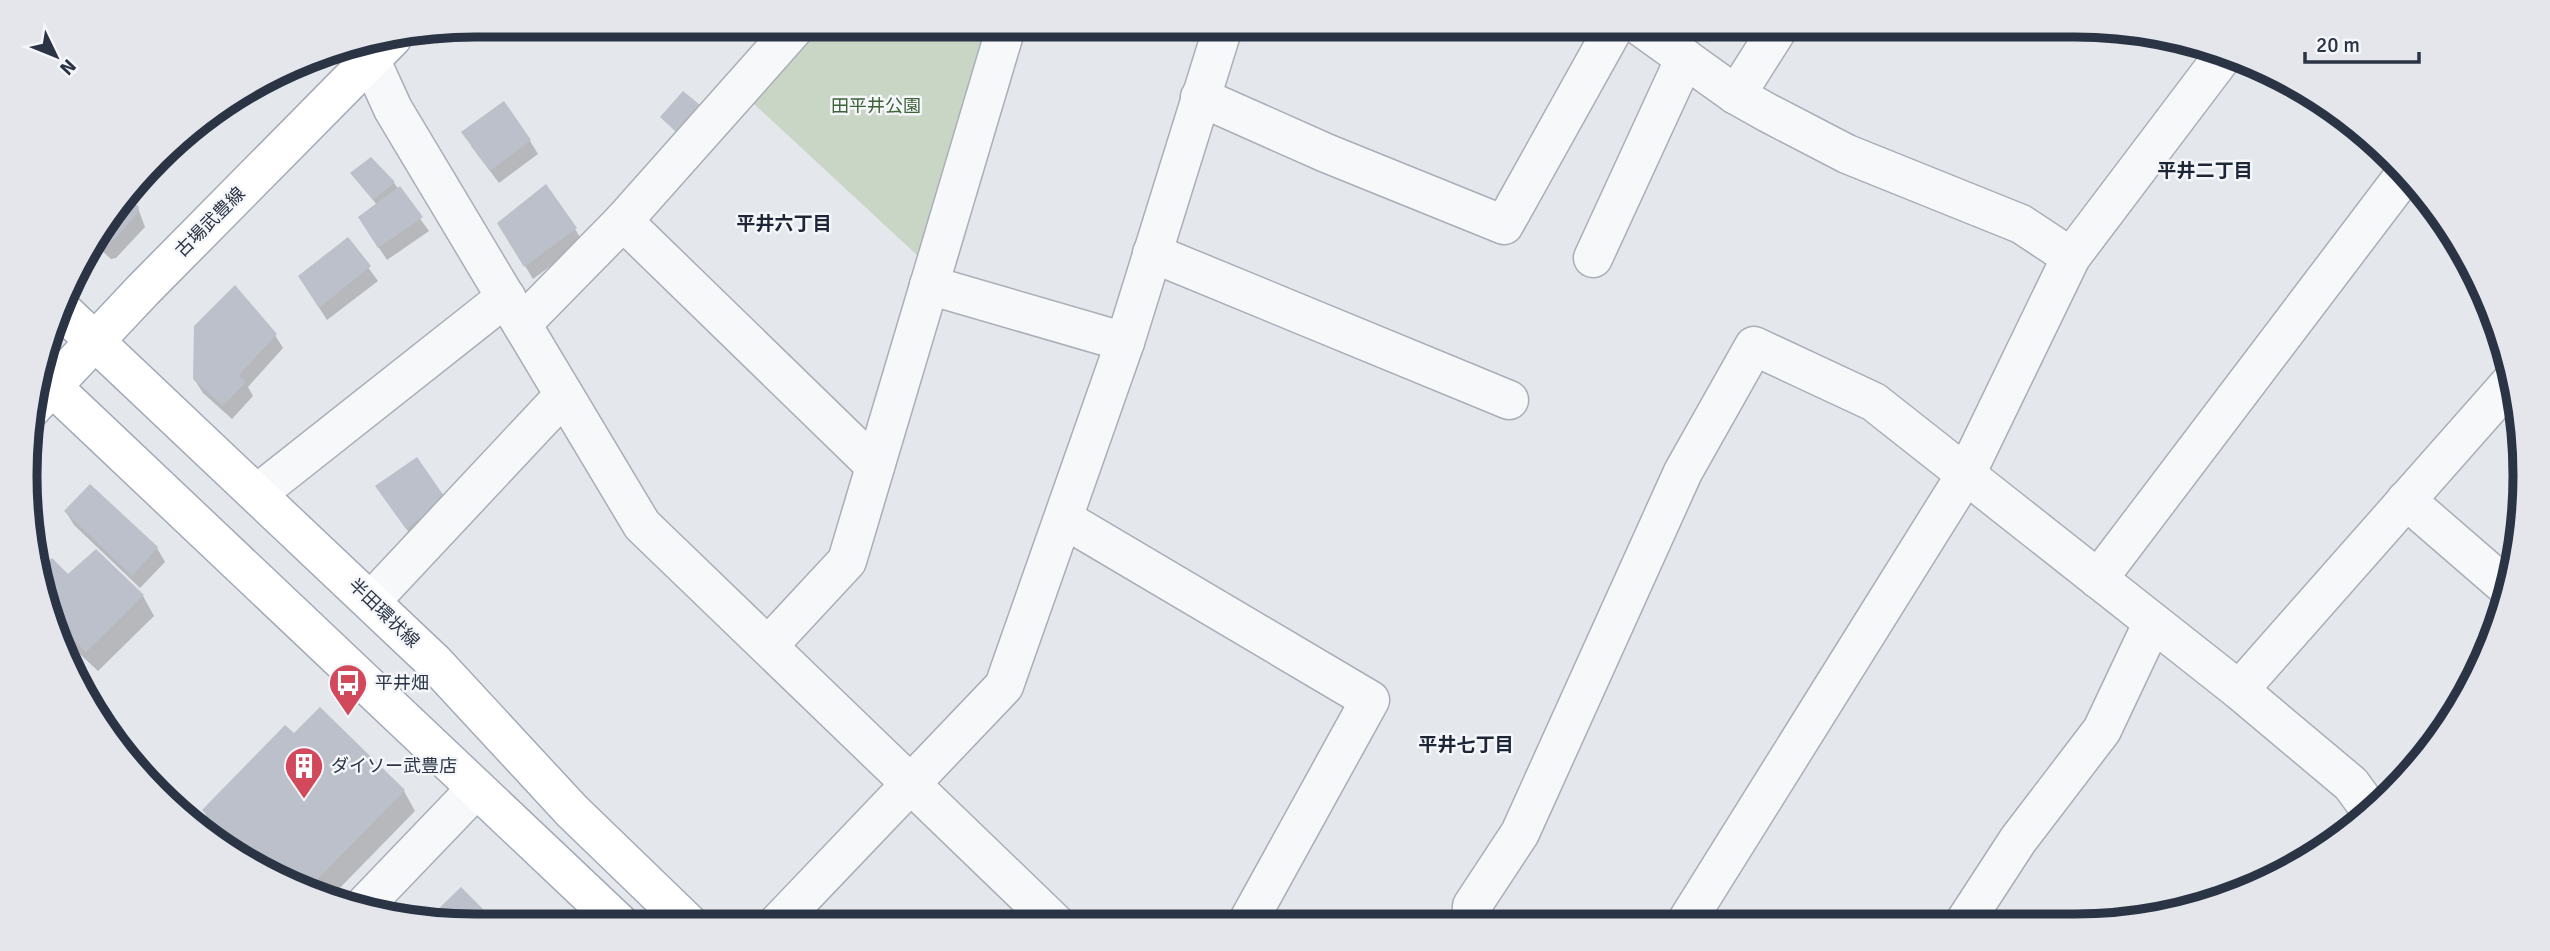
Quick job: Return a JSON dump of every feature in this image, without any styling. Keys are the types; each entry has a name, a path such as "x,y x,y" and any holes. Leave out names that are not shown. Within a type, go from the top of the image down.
{"main road":[{"name":"古場武豊線","path":"46,388 95,341 373,49"},
{"name":"半田環状線","path":"67,315 434,662 572,811 679,914"},
{"path":"45,393 477,789 609,914"}],"street":[{"path":"258,493 514,310 623,220 786,37"},
{"path":"768,646 847,561 1003,37"},
{"path":"787,914 1004,685 1065,519 1125,342 1220,37"},
{"path":"1200,97 1326,153 1504,225 1609,37"},
{"path":"1655,37 1736,95 1847,153 2021,225 2071,257"},
{"path":"1736,95 1773,37"},
{"path":"375,49 393,109 642,525 1045,914"},
{"path":"1593,258 1685,58"},
{"path":"1701,914 1966,474 2071,257 2219,61"},
{"path":"2098,579 2399,181"},
{"path":"623,220 876,466"},
{"path":"1152,253 1509,400"},
{"path":"929,285 1125,342"},
{"path":"1472,914 1472,906 1520,833 1683,472 1754,346 1874,402 2239,690 2351,784 2365,804"},
{"path":"2239,690 2505,389"},
{"path":"371,601 564,394"},
{"path":"2406,500 2500,581"},
{"path":"1065,519 1370,700 1252,914"},
{"path":"1970,914 2018,841 2102,730 2152,624"},
{"path":"369,901 477,789"}],"green space":[{"name":"田平井公園","path":"813,37 983,37 918,256 753,103"}],"building":[{"path":"683,91 700,105 676,132 660,117"},
{"path":"504,101 531,140 490,171 461,132"},
{"path":"371,157 395,182 373,200 350,173"},
{"path":"546,184 577,228 524,267 497,223"},
{"path":"400,186 423,217 378,248 358,217"},
{"path":"132,202 139,207 138,213 109,245 102,246"},
{"path":"348,237 371,266 319,308 298,276"},
{"path":"235,285 277,334 239,375 246,382 223,406 193,379 194,326"},
{"path":"417,457 446,499 406,529 375,486"},
{"path":"90,484 158,547 132,576 64,511"},
{"path":"96,549 144,595 86,652 66,633 46,564 52,558 68,574"},
{"name":"ダイソー武豊店","path":"320,707 405,790 314,883 281,869 232,840 206,822 210,819 202,810 285,725 294,733"},
{"path":"461,887 488,914 447,913 435,912"}],"place":[{"name":"平井畑","path":"348,717"},
{"name":"ダイソー武豊店","path":"304,800"}],"district":[{"name":"平井二丁目","path":"2205,171"},
{"name":"平井六丁目","path":"784,224"},
{"name":"平井七丁目","path":"1466,745"}]}
